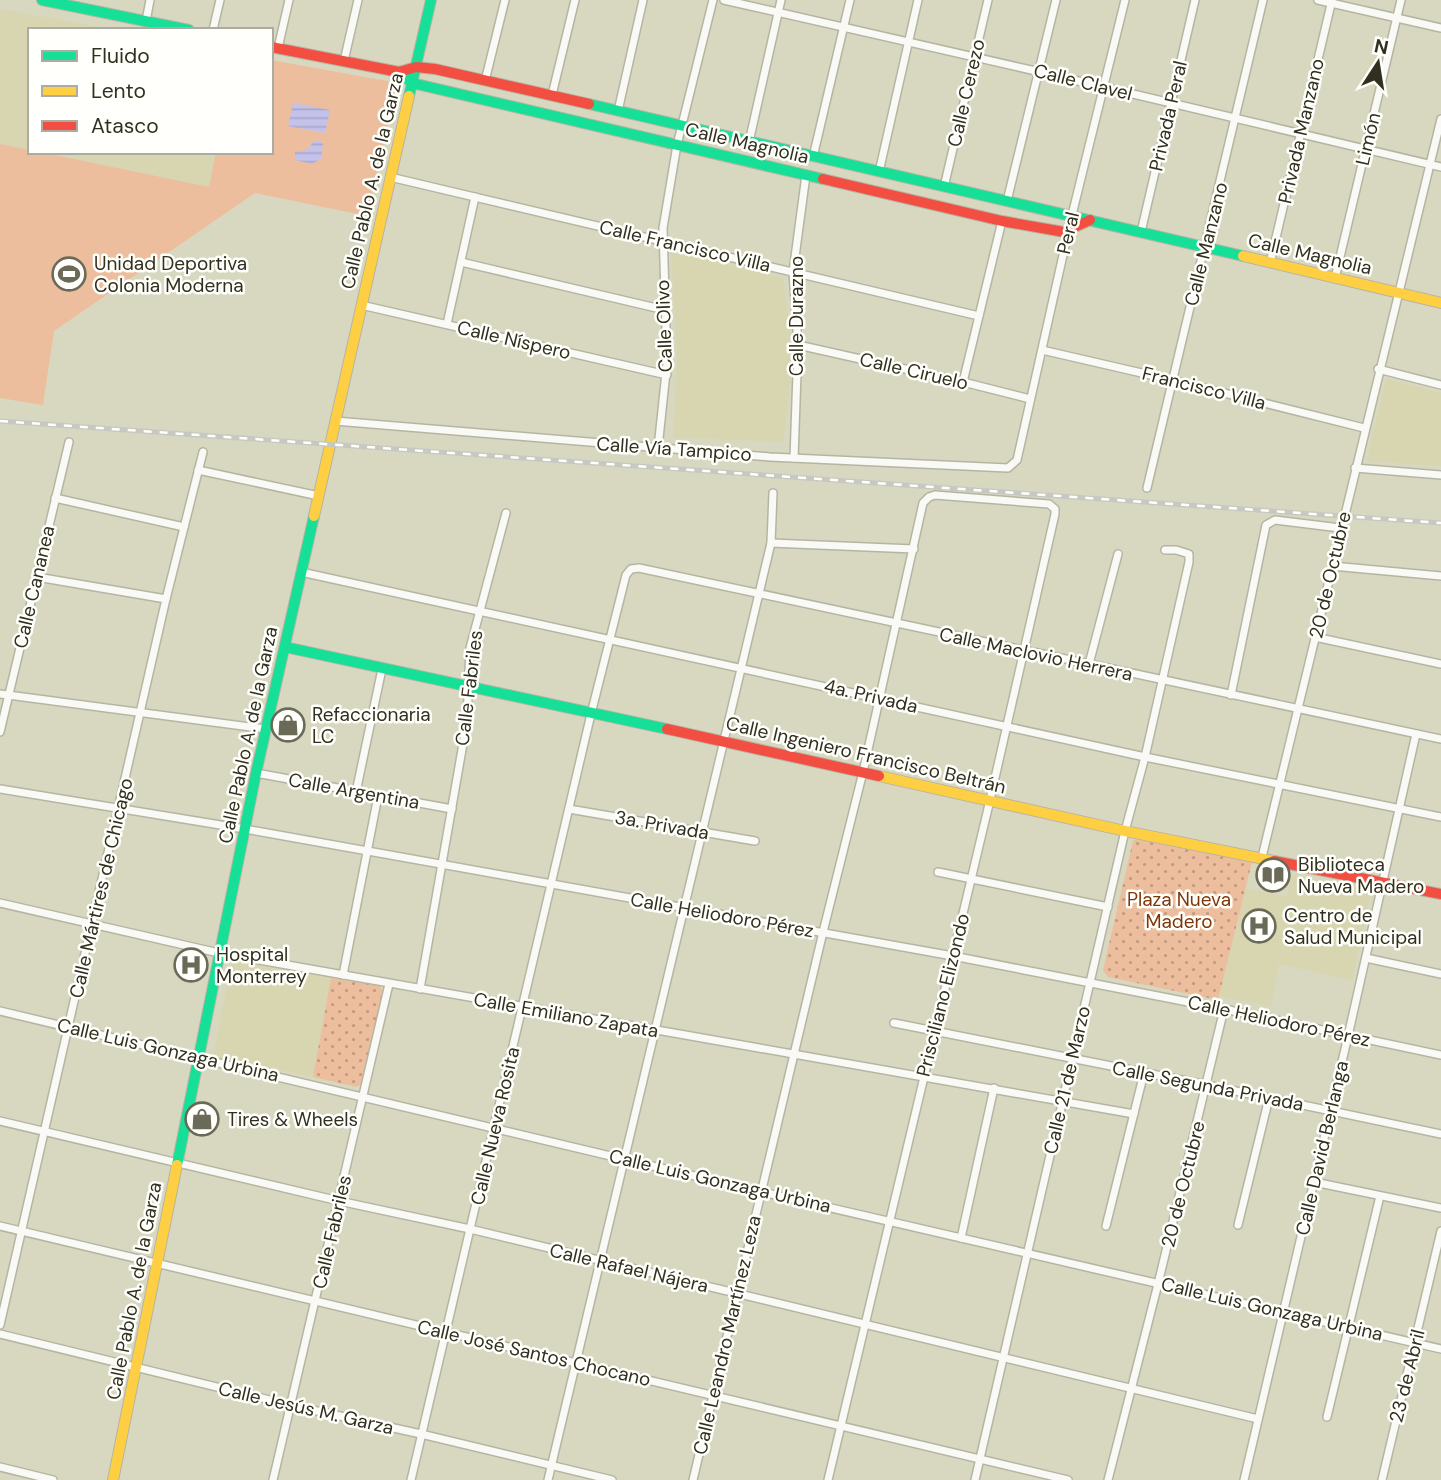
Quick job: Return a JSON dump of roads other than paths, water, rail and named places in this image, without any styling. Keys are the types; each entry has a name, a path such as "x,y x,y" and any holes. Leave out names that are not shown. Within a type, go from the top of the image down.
{"street":[{"path":"42,0 80,4 179,28"},
{"path":"146,21 150,0"},
{"path":"213,28 220,0"},
{"path":"275,47 289,0"},
{"path":"344,61 358,0"},
{"name":"Calle Pablo A. de la Garza","path":"113,1480 256,773 431,0"},
{"path":"485,81 505,0"},
{"path":"552,95 575,0"},
{"path":"618,111 643,0"},
{"name":"Calle Olivo","path":"658,447 668,344 662,240 677,145 713,0"},
{"name":"Calle Clavel","path":"724,0 1441,167"},
{"path":"748,142 781,0"},
{"path":"813,158 850,0"},
{"path":"879,172 918,0"},
{"name":"Calle Cerezo","path":"944,187 988,0"},
{"path":"1007,201 1056,0"},
{"name":"Peral","path":"1012,466 1017,460 1072,215 1125,0"},
{"name":"Privada Peral","path":"1141,232 1195,0"},
{"name":"Calle Manzano","path":"1147,488 1263,0"},
{"path":"1318,0 1441,28"},
{"name":"Limón","path":"1335,278 1401,0"},
{"name":"Privada Manzano","path":"1270,262 1332,2"},
{"name":"Calle Magnolia","path":"275,47 399,72 416,67 552,95 1441,303"},
{"name":"Calle Magnolia","path":"399,72 412,83 1002,221 1054,232 1069,232"},
{"name":"20 de Octubre","path":"1262,857 1378,369 1441,119"},
{"name":"Calle Durazno","path":"794,458 798,345 793,272 806,175"},
{"name":"Calle Francisco Villa","path":"390,177 979,316"},
{"path":"447,324 475,197"},
{"path":"1069,232 1090,220"},
{"path":"963,382 1002,221"},
{"path":"461,262 665,310"},
{"name":"Calle Níspero","path":"361,305 667,375"},
{"name":"Calle Ciruelo","path":"798,345 1030,399"},
{"name":"Francisco Villa","path":"1042,350 1364,428"},
{"path":"1378,369 1441,385"},
{"name":"Calle Vía Tampico","path":"335,421 794,458 1005,469 1012,466"},
{"name":"Calle Cananea","path":"0,732 4,694 37,577 69,442"},
{"name":"Calle Mártires de Chicago","path":"0,1325 166,599 203,452"},
{"path":"1355,468 1441,475"},
{"path":"198,470 319,496"},
{"path":"548,1480 771,543 774,494"},
{"name":"Calle Leandro Martínez Leza","path":"693,1480 881,698 923,503 935,495 1044,503 1055,509"},
{"path":"55,498 184,527"},
{"name":"Prisciliano Elizondo","path":"828,1480 990,800 1055,509"},
{"name":"Calle Fabriles","path":"420,989 467,721 470,648 506,513"},
{"path":"1231,695 1267,523 1275,520 1340,528"},
{"path":"771,543 914,549"},
{"name":"Calle 21 de Marzo","path":"975,1480 1189,562 1189,554 1179,550 1165,551"},
{"path":"1089,664 1118,554"},
{"path":"1332,566 1441,576"},
{"name":"Calle Maclovio Herrera","path":"631,569 639,568 1441,739"},
{"name":"Calle Nueva Rosita","path":"411,1480 590,714 626,575 631,569"},
{"name":"4a. Privada","path":"301,572 1145,757 1441,817"},
{"path":"37,577 166,599"},
{"path":"1315,637 1441,664"},
{"name":"Calle Ingeniero Francisco Beltrán","path":"285,647 1125,831 1441,894"},
{"path":"356,792 382,669"},
{"path":"4,694 266,729"},
{"name":"Calle David Berlanga","path":"1244,1480 1416,734"},
{"name":"Calle Argentina","path":"256,773 452,809"},
{"name":"Calle Heliodoro Pérez","path":"0,789 245,829 823,932 1224,1009 1441,1055"},
{"path":"343,975 378,796"},
{"name":"3a. Privada","path":"569,808 755,841"},
{"path":"938,872 1108,907"},
{"name":"Calle Emiliano Zapata","path":"0,903 219,953 1133,1114"},
{"path":"1366,958 1441,974"},
{"name":"Calle Fabriles","path":"273,1480 364,1097 388,984"},
{"name":"20 de Octubre","path":"1108,1480 1224,1009"},
{"name":"Calle Luis Gonzaga Urbina","path":"0,1011 762,1192 1441,1349"},
{"name":"Calle Segunda Privada","path":"894,1023 1441,1135"},
{"path":"1106,1226 1144,1073"},
{"path":"961,1238 994,1088"},
{"path":"1238,1225 1269,1098"},
{"name":"Calle Rafael Nájera","path":"0,1121 470,1229 1258,1419"},
{"path":"1314,1182 1441,1208"},
{"path":"1327,1418 1380,1196"},
{"name":"Calle José Santos Chocano","path":"0,1226 1068,1480"},
{"name":"23 de Abril","path":"1381,1480 1441,1231"},
{"name":"Calle Jesús M. Garza","path":"0,1334 612,1480"},
{"path":"0,1467 53,1480"}],"water":[{"path":"293,103 330,110 325,133 288,126"},
{"path":"315,140 323,143 321,159 312,164 295,160 295,152 307,150"}],"railway":[{"path":"0,421 1441,523"}],"place":[{"name":"Unidad Deportiva Colonia Moderna","path":"69,274"},
{"name":"Refaccionaria LC","path":"288,725"},
{"name":"Biblioteca Nueva Madero","path":"1273,875"},
{"name":"Centro de Salud Municipal","path":"1259,926"},
{"name":"Hospital Monterrey","path":"191,965"},
{"name":"Tires & Wheels","path":"202,1119"}],"park label":[{"name":"Plaza Nueva Madero","path":"1179,910"}]}
